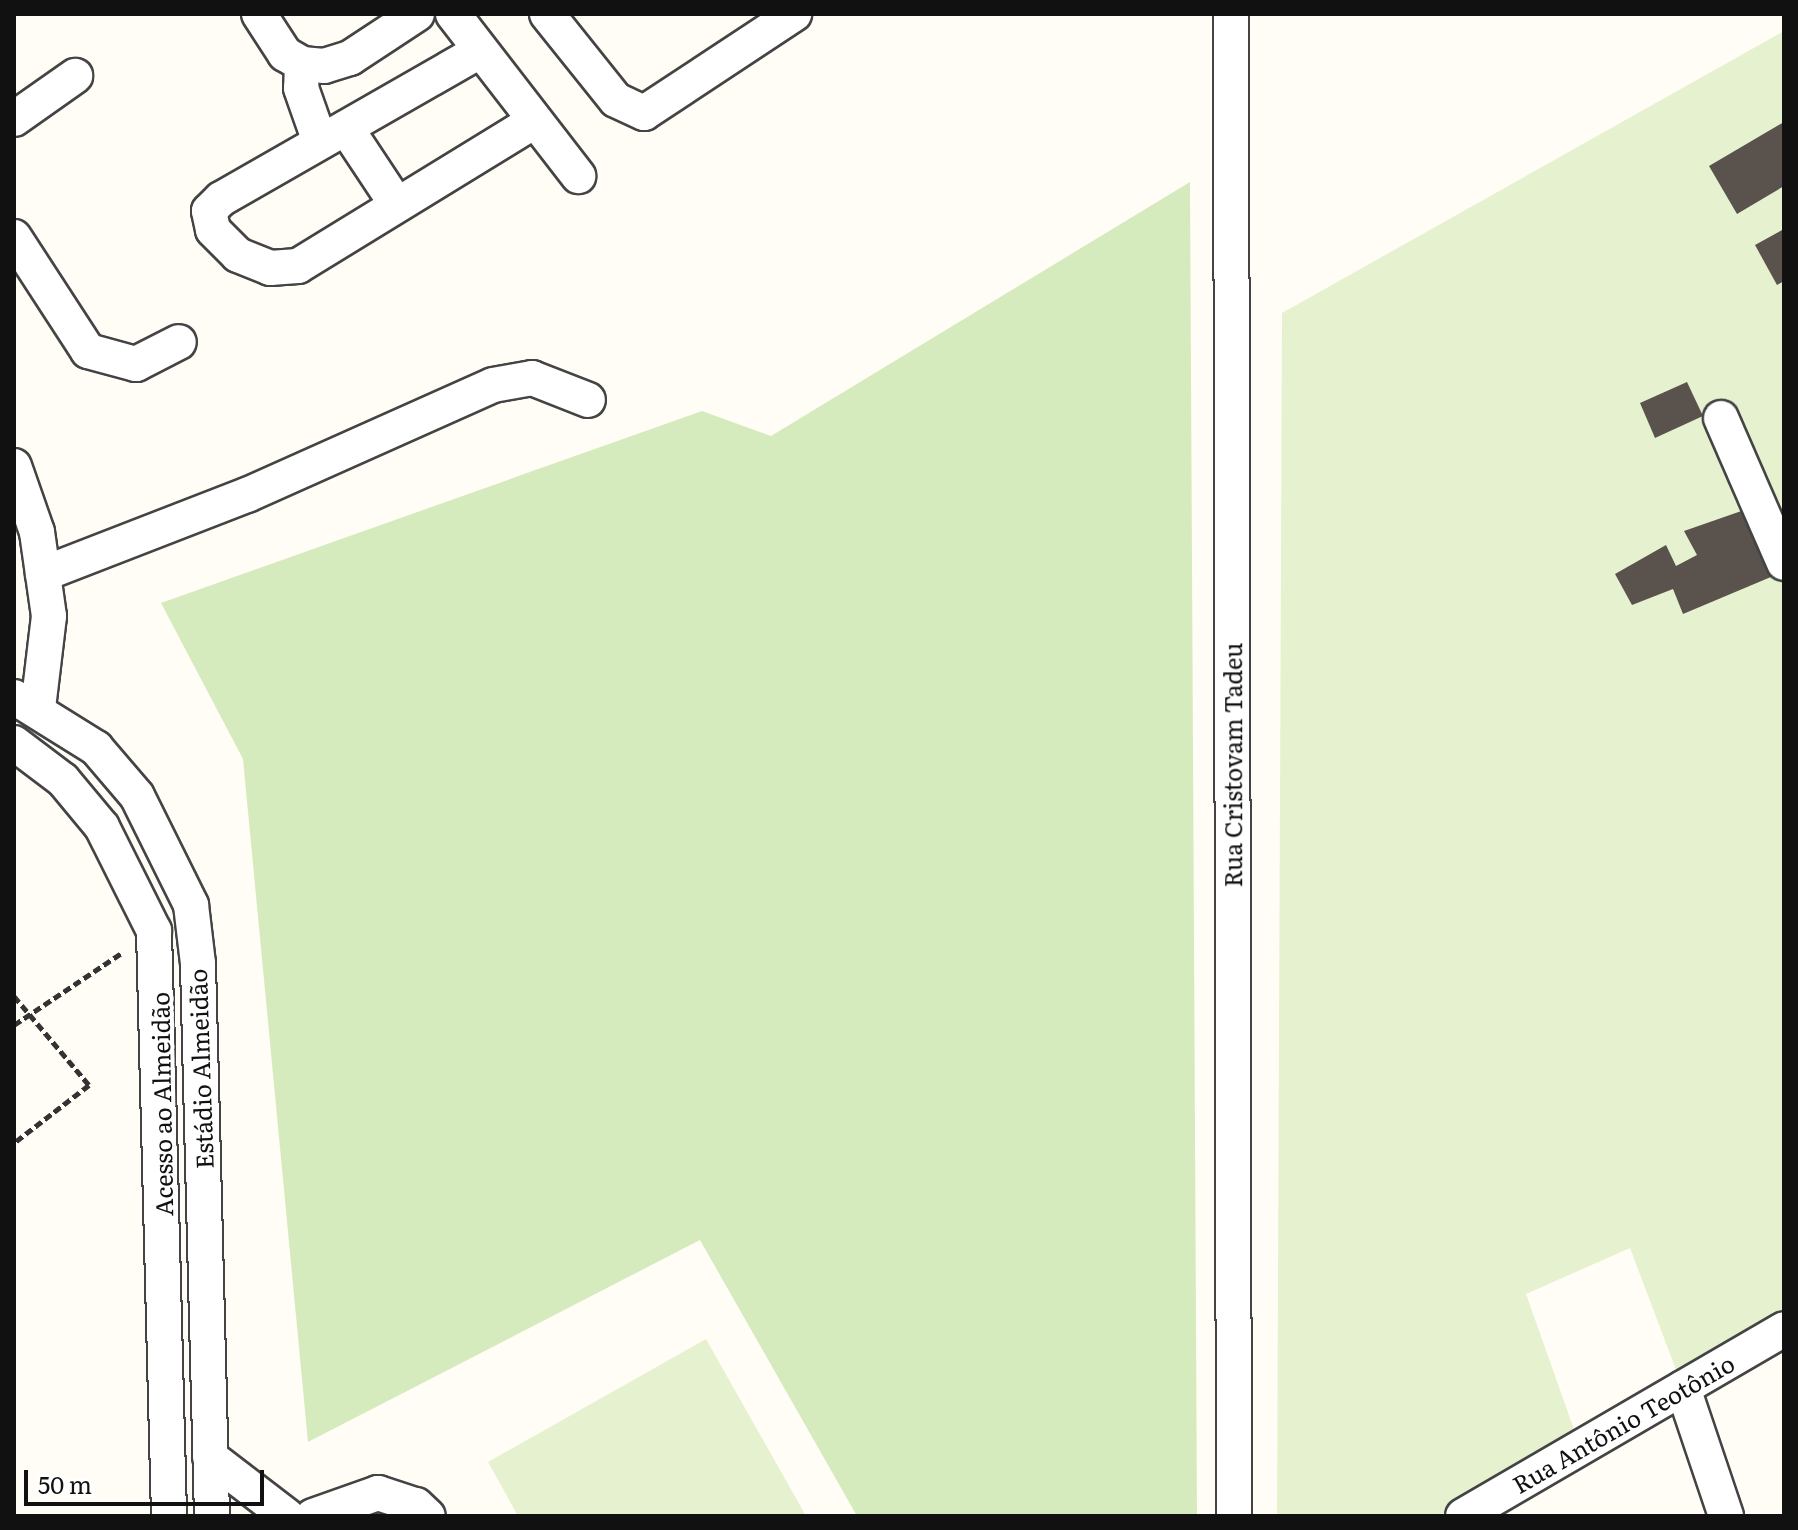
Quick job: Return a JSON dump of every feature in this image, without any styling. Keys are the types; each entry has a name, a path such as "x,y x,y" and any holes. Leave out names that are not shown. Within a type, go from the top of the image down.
{"street":[{"path":"259,14 285,54 302,64 324,66 350,58 417,14"},
{"path":"453,14 478,52 578,176"},
{"path":"547,14 616,100 644,113 757,24 794,14"},
{"name":"Rua Cristovam Tadeu","path":"1231,14 1234,1516"},
{"path":"478,52 209,211 213,230 238,255 270,268 298,266 533,122"},
{"path":"302,64 301,88 333,135 397,205"},
{"path":"14,119 75,76"},
{"path":"14,237 88,351 136,364 179,342"},
{"path":"43,574 247,495 493,385 532,378 588,400"},
{"path":"1721,418 1784,563"},
{"path":"14,466 37,532 49,616 26,702"},
{"name":"Estádio Almeidão","path":"26,702 96,748 137,796 191,905 198,964 212,1516"},
{"name":"Acesso ao Almeidão","path":"14,743 63,780 102,827 154,931 169,1516"},
{"name":"Rua Antônio Teotônio","path":"1463,1516 1784,1329"},
{"path":"1683,1388 1726,1516"},
{"path":"210,1457 287,1516"},
{"path":"313,1516 378,1493 416,1505 428,1516"}],"path":[{"path":"14,1025 154,931"},
{"path":"14,996 89,1085 14,1143"}],"green space":[{"path":"1784,31 1784,1315 1678,1375 1630,1248 1526,1294 1576,1435 1439,1516 1277,1516 1282,313"},
{"path":"1190,182 1197,1516 857,1516 700,1240 308,1442 243,759 161,603 702,411 771,436"},
{"path":"706,1339 806,1516 518,1516 488,1462"}],"building":[{"path":"1784,122 1784,186 1737,214 1709,166"},
{"path":"1784,229 1784,281 1777,285 1755,245"},
{"path":"1687,382 1703,416 1655,438 1640,403"},
{"path":"1750,508 1778,574 1683,614 1673,589 1632,605 1615,574 1666,545 1676,566 1697,555 1684,531"}]}
